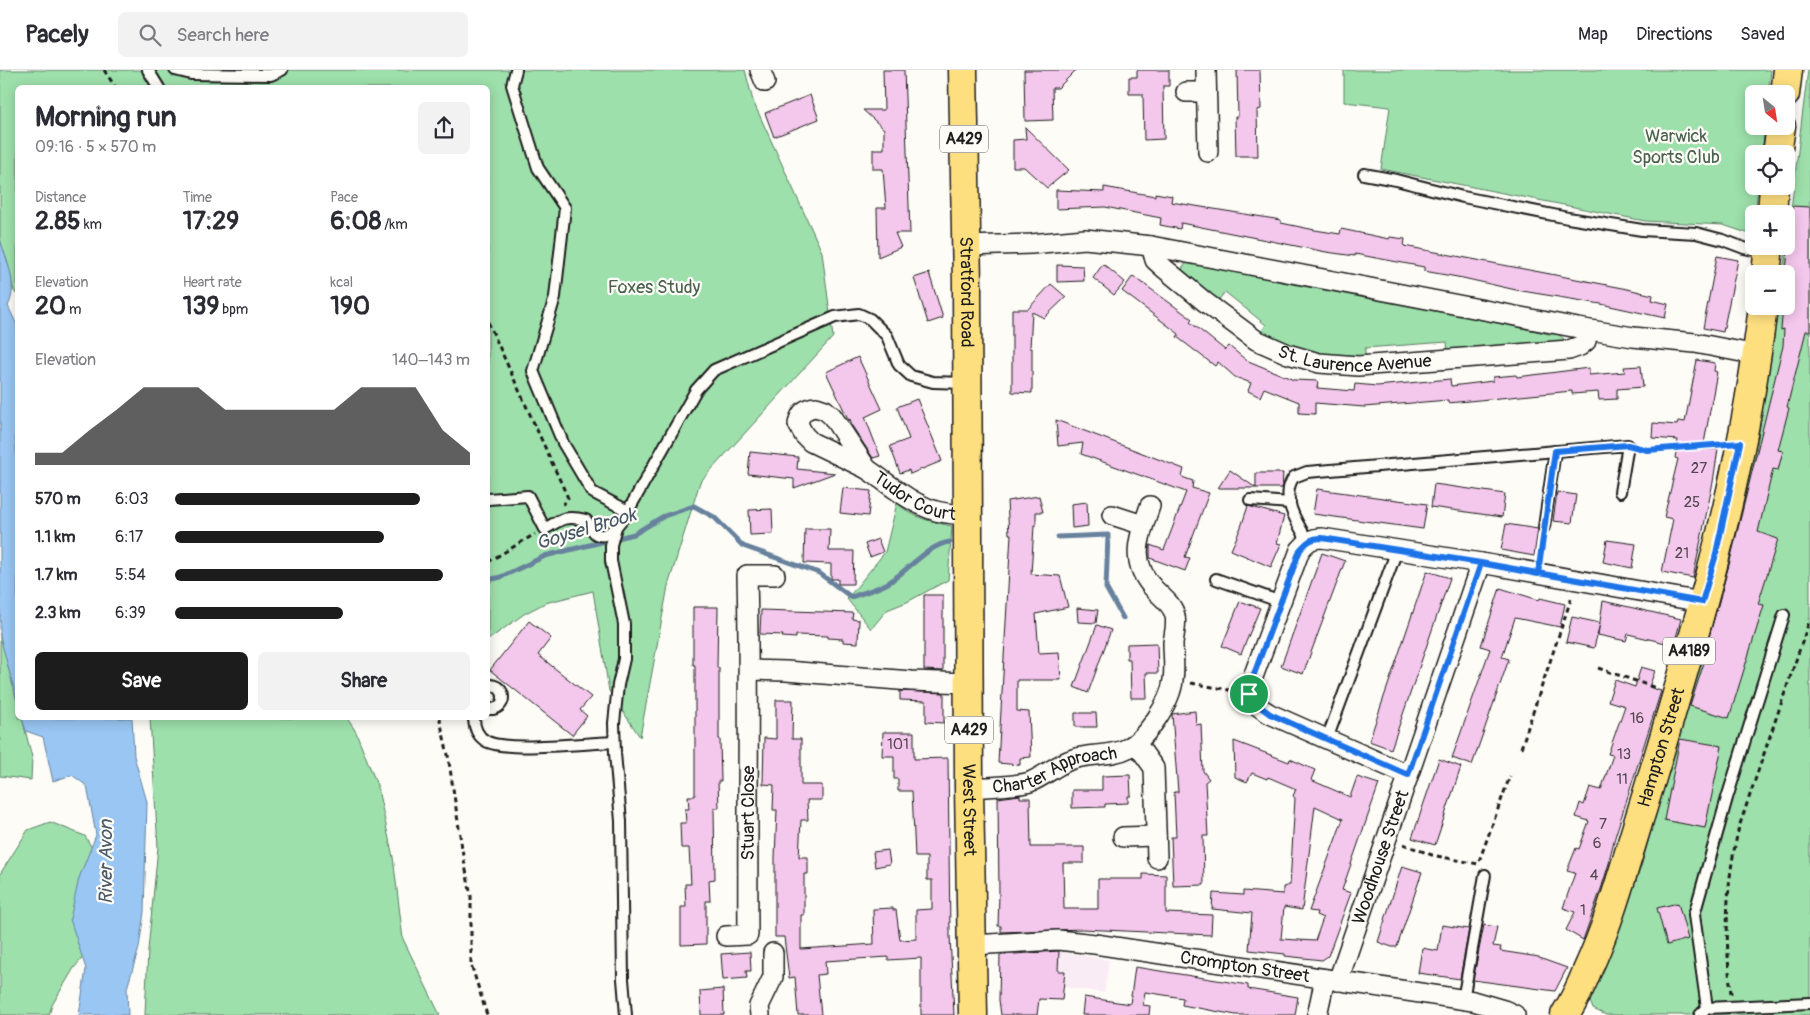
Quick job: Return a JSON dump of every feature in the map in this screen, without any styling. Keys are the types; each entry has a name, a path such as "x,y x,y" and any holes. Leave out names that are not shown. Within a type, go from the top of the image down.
{"main road":[{"name":"Stratford Road","path":"963,70 968,516"},
{"path":"1786,85 1788,70"},
{"name":"A4189","path":"1757,355 1762,315"},
{"name":"Hampton Street","path":"1571,1013 1608,919 1677,695 1715,558 1757,355"},
{"name":"West Street","path":"968,516 973,1015"}],"street":[{"path":"1206,70 1208,152"},
{"path":"1186,92 1206,92"},
{"path":"966,246 1031,244 1085,239 1151,246 1588,330 1694,343 1757,355"},
{"name":"St. Laurence Avenue","path":"1151,246 1155,260 1165,269 1256,340 1288,354 1319,363 1358,366 1569,350 1580,346 1586,341 1588,330"},
{"name":"Tudor Court","path":"867,469 905,495 932,510 968,516"},
{"name":"Charter Approach","path":"970,788 1027,783 1074,758 1121,751 1136,743 1143,736 1168,698 1173,683 1175,615 1165,599 1145,578 1137,552 1143,525 1150,506"},
{"path":"1112,515 1143,525"},
{"path":"1408,775 1270,714 1254,702 1249,694 1250,685 1300,550 1315,540 1481,563 1702,602"},
{"name":"Woodhouse Street","path":"1317,1015 1387,838 1481,563"},
{"name":"Stuart Close","path":"726,936 748,935 749,670 747,575 775,574"},
{"path":"749,670 969,683"},
{"name":"Charter Approach","path":"1136,743 1154,768 1157,858"},
{"path":"1123,837 1156,836"},
{"name":"Crompton Street","path":"972,945 1058,940 1463,1000 1504,1010 1514,1015"},
{"path":"760,1015 759,1006 761,1000 774,977 773,953"}],"lane":[{"path":"148,70 158,85"},
{"path":"175,70 191,74 271,75 282,70"},
{"path":"516,70 512,85 538,168 565,208 555,297 533,371 563,443 592,492 628,511"},
{"path":"1364,174 1463,197 1577,220 1642,230 1686,232 1715,237 1768,258"},
{"path":"490,500 528,496 545,529 565,517 570,517 586,520 594,533 598,535 609,532 616,527 628,511 696,390 714,370 835,317 858,314 870,319 887,336 900,365 911,376 933,382 967,383"},
{"path":"1315,540 1291,512 1289,488 1291,481 1298,474 1307,472 1628,445 1620,492"},
{"path":"1544,527 1555,451"},
{"path":"1250,500 1290,503"},
{"path":"616,527 611,561 624,624 624,659 618,685 614,742 621,821 623,979 626,1015"},
{"path":"1326,739 1397,550"},
{"path":"1216,578 1281,602"},
{"path":"1784,615 1727,798 1694,915 1704,1012 1732,1007 1810,1003"},
{"path":"490,685 498,687 503,698 496,708 490,709"},
{"path":"474,720 474,726 483,739 512,747 614,742"},
{"path":"1463,1000 1485,875"}],"path":[{"path":"104,70 114,85"},
{"path":"490,326 568,498 545,529 490,561"},
{"path":"1628,445 1647,450 1740,443"},
{"path":"1538,574 1544,527"},
{"path":"1521,748 1577,581"},
{"path":"1732,1007 1727,951 1727,917 1728,883 1733,852 1739,826 1810,619"},
{"path":"1598,668 1677,695"},
{"path":"1173,683 1180,681 1249,694"},
{"path":"440,720 448,755 471,896 471,964 487,1015"},
{"path":"1387,838 1432,855 1478,864 1510,776"}],"shaded area":[{"path":"1000,950 1059,951 1109,960 1104,993 1064,987 999,985"}],"green space":[{"name":"Foxes Study","path":"0,70 745,70 753,101 822,252 833,337 700,482 668,586 640,737 609,691 593,591 545,603 524,614 490,639 490,85 15,85 15,292 0,239"},
{"name":"Warwick Sports Club","path":"1344,70 1771,70 1769,85 1745,85 1745,135 1764,135 1763,145 1745,145 1745,195 1757,195 1756,205 1745,205 1745,232 1723,225 1645,221 1381,169 1390,107 1344,102"},
{"path":"1808,70 1810,70 1810,1015 1606,1015 1593,1009 1590,1001 1641,867 1756,452 1777,315 1795,315 1795,265 1784,265 1785,255 1795,255 1795,205 1791,205 1793,195 1795,195 1795,176"},
{"path":"1189,262 1341,290 1549,334 1558,334 1564,339 1563,345 1448,356 1447,342 1365,348 1365,361 1320,359 1259,334 1266,325 1225,292 1217,302 1182,271 1183,266"},
{"path":"897,503 916,516 952,526 948,580 907,602 887,610 871,629 847,599 885,552"},
{"path":"0,633 15,693 15,720 23,720 32,757 31,780 0,776"},
{"path":"150,720 348,720 356,732 377,785 393,857 403,939 440,1015 145,1015 148,950 158,847"},
{"path":"50,822 85,836 100,862 91,948 74,968 52,1005 49,1015 0,1015 0,874 28,830"}],"water":[{"path":"0,239 12,281 11,298 8,306 15,321 15,693 0,636"},
{"name":"River Avon","path":"23,720 132,720 134,756 147,802 144,912 139,948 127,988 128,1015 79,1015 86,969 70,919 79,878 96,835 87,786 72,775 53,781 43,737 26,731"}],"building":[{"path":"883,70 904,70 910,233 895,233 901,247 878,257 877,208 886,208 883,169 873,169 873,149 884,149 884,129 863,110 884,110"},
{"path":"1024,70 1076,70 1058,88 1052,88 1053,120 1025,121"},
{"path":"1137,70 1169,70 1169,86 1163,86 1164,139 1144,140 1143,94 1129,94 1129,77 1137,77"},
{"path":"1237,70 1260,70 1261,109 1257,110 1258,156 1236,156 1235,117 1238,117"},
{"path":"810,95 819,119 774,137 765,113"},
{"path":"1025,127 1069,170 1047,188 1024,167 1013,167 1013,140 1026,139"},
{"path":"1104,187 1155,196 1155,193 1172,196 1171,202 1281,220 1281,223 1315,230 1340,234 1341,229 1389,239 1390,237 1405,239 1404,246 1653,295 1652,300 1668,304 1665,318 1601,304 1516,290 1424,271 1424,267 1355,254 1355,256 1326,252 1181,223 1180,229 1160,225 1161,218 1105,207 1056,209 1056,190 1104,192"},
{"path":"1795,206 1810,207 1810,331 1806,331 1787,407 1789,408 1778,450 1783,451 1778,470 1773,469 1758,532 1778,539 1758,604 1764,605 1729,718 1690,706 1704,663 1702,662 1729,565 1783,346 1784,329 1781,330 1782,315 1795,315 1795,265 1787,265 1788,255 1795,255"},
{"path":"1717,256 1738,260 1723,332 1703,328"},
{"path":"1103,264 1125,282 1114,295 1093,278"},
{"path":"1057,265 1083,266 1084,281 1057,282"},
{"path":"929,273 943,318 928,323 914,278"},
{"path":"1133,276 1192,319 1190,322 1225,350 1229,346 1246,360 1294,380 1318,381 1317,388 1354,391 1355,384 1377,386 1450,379 1451,386 1493,381 1493,377 1516,375 1517,377 1589,368 1589,375 1625,372 1624,367 1641,366 1643,387 1617,389 1617,399 1599,400 1598,392 1572,394 1572,391 1448,403 1448,400 1364,407 1315,403 1315,414 1299,413 1299,402 1264,388 1260,397 1248,391 1251,383 1235,377 1218,362 1215,366 1177,337 1179,334 1122,291"},
{"path":"1051,284 1066,297 1044,318 1032,312 1030,348 1032,348 1032,393 1012,392 1012,309 1028,309"},
{"path":"858,357 882,409 865,417 880,456 873,458 852,426 850,419 849,421 826,372"},
{"path":"1697,360 1715,363 1714,371 1717,372 1703,449 1718,449 1693,578 1662,572 1673,519 1664,517 1678,459 1675,458 1678,440 1652,438 1653,423 1677,425 1678,421 1685,422"},
{"path":"917,399 942,461 910,474 909,470 900,473 890,446 909,439 897,407"},
{"path":"1056,420 1184,469 1182,477 1193,481 1192,488 1209,493 1185,557 1190,558 1185,571 1150,558 1150,545 1164,550 1186,492 1081,454 1083,443 1058,446"},
{"path":"750,452 798,457 797,469 835,473 794,488 794,479 748,474"},
{"path":"1230,470 1256,488 1218,488"},
{"path":"1256,473 1283,473 1282,488 1256,488"},
{"path":"1434,484 1505,494 1502,517 1431,507"},
{"path":"843,488 871,491 868,516 840,513"},
{"path":"1317,489 1427,504 1423,529 1313,514"},
{"path":"1557,492 1576,495 1572,523 1553,521"},
{"path":"1039,496 1043,512 1036,512 1031,574 1060,576 1068,607 1036,614 1039,653 1059,652 1061,680 1017,680 1017,711 1029,712 1031,757 1020,758 1020,765 998,763 1011,534 1009,534 1007,501"},
{"path":"1087,502 1088,526 1072,528 1071,504"},
{"path":"1248,506 1284,516 1277,543 1281,544 1271,567 1231,550"},
{"path":"772,509 773,534 750,535 749,510"},
{"path":"1506,524 1538,529 1534,556 1501,550"},
{"path":"805,529 830,529 829,551 854,551 853,584 838,584 838,579 831,579 831,564 804,563"},
{"path":"878,539 883,552 870,557 865,544"},
{"path":"1607,540 1636,544 1632,568 1603,562"},
{"path":"1322,553 1345,561 1303,674 1281,666"},
{"path":"1427,571 1450,578 1391,749 1369,741"},
{"path":"1500,588 1539,600 1540,598 1565,604 1560,627 1515,618 1502,657 1509,659 1472,765 1452,758 1490,649 1481,646"},
{"path":"924,595 943,595 943,671 924,670"},
{"path":"1240,601 1260,608 1241,654 1222,646"},
{"path":"1603,601 1681,619 1674,645 1628,634 1626,641 1598,635"},
{"path":"693,607 718,607 717,668 719,668 721,781 718,781 719,808 714,808 715,879 709,880 710,901 706,901 706,944 681,945 681,907 686,907 685,884 691,884 689,848 681,848 680,823 686,823 685,809 689,809 688,796 695,796"},
{"path":"1077,608 1098,610 1096,623 1078,622"},
{"path":"761,610 853,613 852,619 859,620 858,643 843,642 843,639 828,638 828,636 796,635 796,638 782,637 783,635 760,634"},
{"path":"1572,617 1600,623 1594,648 1566,642"},
{"path":"529,621 551,638 538,655 591,697 580,710 587,716 572,735 490,670"},
{"path":"1097,625 1111,630 1088,693 1074,687"},
{"path":"1157,643 1158,673 1146,673 1147,698 1131,698 1130,659 1127,659 1127,644"},
{"path":"1641,667 1655,671 1649,687 1661,691 1615,837 1602,886 1583,940 1566,930 1575,912 1563,908 1575,873 1567,871 1576,848 1579,849 1589,821 1576,817 1580,803 1584,805 1590,787 1601,790 1613,755 1608,754 1625,706 1608,701 1615,680 1635,687"},
{"path":"900,691 944,693 944,723 926,722 926,701 900,700"},
{"path":"776,700 793,700 792,739 801,739 801,785 822,785 822,800 807,800 808,820 801,820 799,857 808,857 808,874 804,874 804,915 801,915 801,949 874,944 873,909 893,908 893,910 896,910 900,940 916,939 916,910 932,909 932,880 927,880 927,857 915,857 912,791 898,791 898,779 894,779 894,756 882,756 883,732 914,732 914,759 948,758 950,936 954,1015 921,1015 921,958 888,960 888,957 825,961 826,974 817,975 821,1015 798,1015 795,977 789,978 784,937 775,937 777,810 773,810 774,785 763,784 764,738 776,739"},
{"path":"1195,711 1196,725 1201,724 1203,771 1209,779 1205,782 1208,836 1203,836 1204,885 1173,886 1171,837 1176,837 1174,792 1178,792 1172,714"},
{"path":"1075,713 1096,713 1097,727 1075,727"},
{"path":"1680,739 1722,746 1705,828 1664,820"},
{"path":"1234,741 1289,762 1290,759 1315,770 1311,780 1350,797 1357,777 1379,784 1342,890 1351,893 1328,956 1322,960 1249,950 1252,913 1212,909 1213,893 1243,895 1243,891 1283,894 1283,887 1290,885 1295,798 1293,796 1296,789 1268,777 1267,779 1252,773 1247,782 1235,777","holes":["1315,806 1343,819 1309,911 1317,912 1316,915 1323,918 1315,941 1281,939 1284,907 1302,910"]},
{"path":"1439,759 1461,767 1435,845 1412,838"},
{"path":"1130,775 1131,796 1128,796 1128,803 1105,804 1105,807 1072,808 1072,790 1102,790 1102,776"},
{"path":"1020,795 1020,798 1030,798 1031,847 1084,847 1084,863 1063,863 1064,909 1098,909 1098,879 1143,879 1143,874 1166,875 1166,913 1212,915 1211,935 1082,929 1001,932 1001,926 998,926 998,798"},
{"path":"888,850 890,864 875,867 873,852"},
{"path":"1402,866 1422,872 1397,947 1392,947 1378,942"},
{"path":"1678,903 1688,939 1667,945 1657,908"},
{"path":"1442,925 1469,929 1460,979 1418,973 1422,948 1438,951"},
{"path":"1484,925 1497,927 1493,946 1501,947 1500,951 1539,957 1567,968 1555,991 1473,980"},
{"path":"1059,951 1058,971 1065,971 1062,1000 1039,999 1037,1015 1001,1015 999,1000 1000,955"},
{"path":"750,952 751,971 746,971 747,978 723,980 721,954"},
{"path":"1135,967 1248,985 1248,989 1298,997 1295,1015 1236,1015 1182,1005 1183,998 1145,992 1143,1005 1150,1006 1149,1015 1082,1015 1084,997 1130,1004"},
{"path":"723,989 724,1015 701,1015 700,991"}],"waterway":[{"name":"Goysel Brook","path":"490,580 501,577 545,556 634,534 664,516 694,506 714,517 743,546 819,573 851,597 888,583 926,553 942,544 950,542"},
{"path":"1058,537 1108,535 1106,588 1123,618"}],"route":[{"path":"1249,694 1250,685 1300,550 1308,541 1314,538 1481,563 1538,574 1702,602 1715,558 1740,443 1647,450 1628,445 1555,451 1538,574 1481,563 1408,775 1270,714 1254,702 1249,694"}]}
